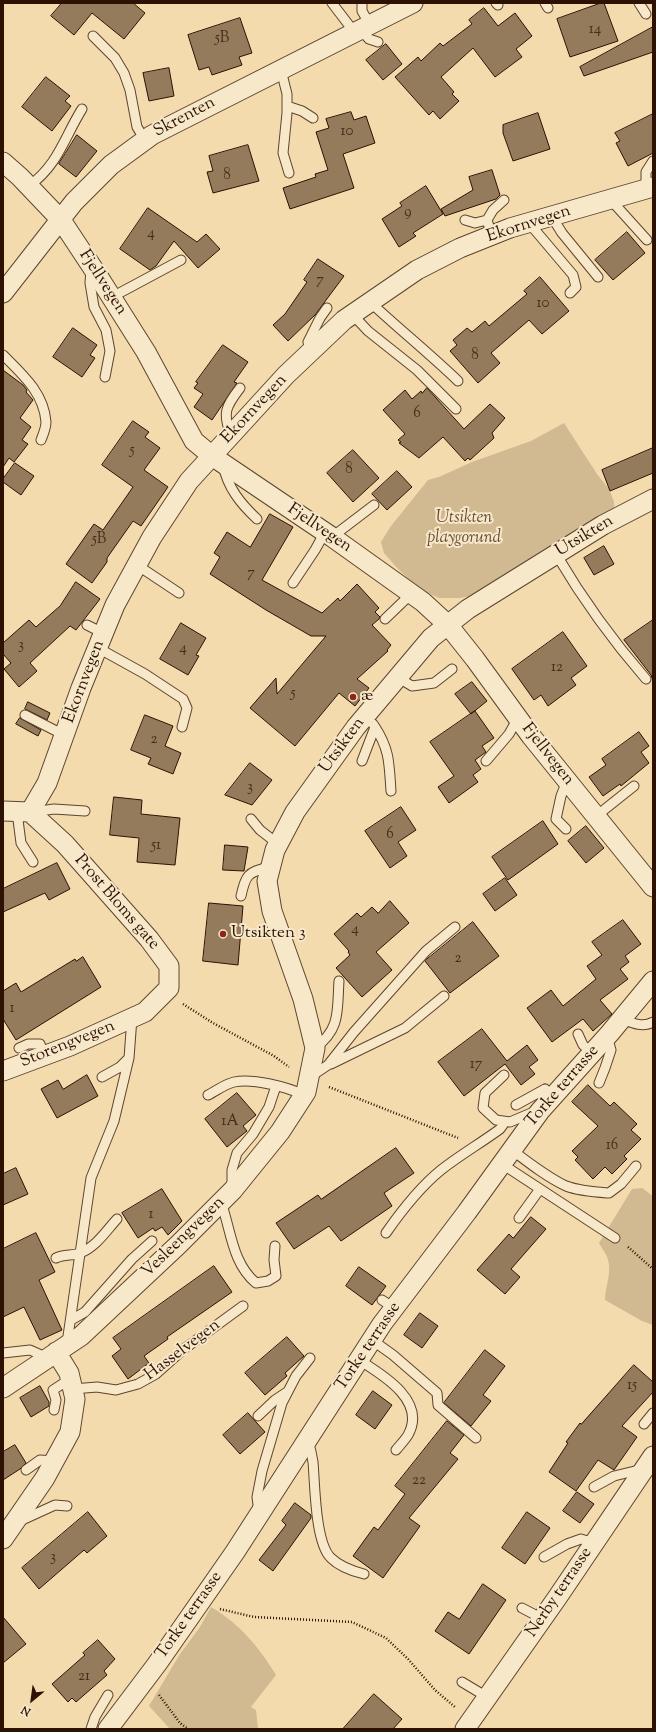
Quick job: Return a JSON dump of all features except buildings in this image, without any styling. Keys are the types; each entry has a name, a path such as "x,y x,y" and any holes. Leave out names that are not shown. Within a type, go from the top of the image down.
{"street":[{"name":"Skrenten","path":"3,293 74,202 111,165 145,140 215,102 281,70 366,32 413,3"},
{"name":"Fjellvegen","path":"3,162 29,186 61,220 146,352 194,441 217,460 329,534 411,594 448,625 595,817 653,887"},
{"name":"Ekornvegen","path":"17,812 47,783 64,735 115,605 152,537 189,481 217,460 231,435 286,375 352,314 417,270 460,248 489,228 529,223 650,188"},
{"name":"Utsikten","path":"314,1048 303,1000 272,911 267,881 278,844 295,812 371,720 397,677 432,638 468,609 603,525 653,499"},
{"name":"Prost Bloms gate","path":"17,812 65,844 149,939 169,966 169,988 145,1012 132,1018"},
{"name":"Torke terrasse","path":"115,1723 203,1598 308,1441 372,1340 388,1304 507,1157 548,1102 607,1036 653,981"},
{"name":"Storengvegen","path":"3,1071 70,1046 132,1018"},
{"name":"Vesleengvegen","path":"3,1388 81,1336 178,1245 226,1197 280,1132 307,1086 314,1048"},
{"path":"3,1539 45,1478 70,1432 75,1399 69,1373 57,1352"},
{"name":"Nerby terrasse","path":"468,1726 543,1619 648,1462"}],"lane":[{"path":"332,3 366,32"},
{"path":"362,3 366,32"},
{"path":"638,3 646,14"},
{"path":"93,36 115,58 124,73 130,90 137,127 145,140"},
{"path":"281,70 287,94 283,153 289,173"},
{"path":"287,106 302,111 313,118"},
{"path":"29,186 42,176 52,164 82,109"},
{"path":"650,188 646,172 653,161"},
{"path":"610,199 647,240"},
{"path":"465,220 489,228 493,210 504,200"},
{"path":"552,216 562,233 598,277"},
{"path":"529,223 573,275 576,287 570,293"},
{"path":"112,297 181,260"},
{"path":"92,266 90,283 94,307 106,330 110,351 105,377"},
{"path":"370,302 396,327 433,357 458,381"},
{"path":"314,348 308,342 320,318 327,308"},
{"path":"352,314 368,331 417,370 456,409"},
{"path":"3,355 35,388 43,404 46,424 41,440"},
{"path":"231,435 225,421 226,411 240,388"},
{"path":"217,460 226,480 245,507 257,519"},
{"path":"293,584 315,550 329,534 374,505"},
{"path":"556,554 569,577 621,651 646,679"},
{"path":"137,565 179,593"},
{"path":"385,619 411,594"},
{"path":"86,624 101,641 145,674 183,699 187,708 182,727"},
{"path":"397,677 412,686 434,683 452,669"},
{"path":"25,715 64,735"},
{"path":"486,761 509,734 518,718"},
{"path":"362,761 371,720"},
{"path":"371,720 384,741 388,759 391,790"},
{"path":"566,829 556,819 561,796 567,781"},
{"path":"595,817 634,786"},
{"path":"33,862 21,843 17,812 54,809 85,811"},
{"path":"251,819 260,830 278,844"},
{"path":"241,896 244,880 251,872 271,866"},
{"path":"208,1094 234,1082 259,1083 288,1088 307,1086 328,1065 354,1032 426,951 455,927"},
{"path":"314,1048 325,1040 337,1018 339,981"},
{"path":"328,1065 405,1028 444,996"},
{"path":"3,1353 30,1350 57,1352 71,1320 91,1178 114,1121 129,1058 132,1018"},
{"path":"622,1018 632,1023 647,1025 653,1022"},
{"path":"578,1034 583,1045 592,1053"},
{"path":"599,1083 611,1050 607,1036"},
{"path":"19,1048 28,1044 40,1044 44,1056"},
{"path":"102,1077 120,1067 129,1058"},
{"path":"504,1075 485,1093 483,1108 496,1120 510,1122 548,1102 545,1089 516,1105"},
{"path":"275,1246 274,1260 276,1276 268,1281 256,1283 246,1275 237,1258 226,1197 237,1153 253,1134 269,1107 276,1086"},
{"path":"386,1233 400,1213 423,1187 441,1170 500,1129 505,1122"},
{"path":"507,1157 527,1162 567,1186 590,1192 609,1193 621,1184 636,1166"},
{"path":"507,1157 540,1189 615,1238"},
{"path":"519,1218 540,1189"},
{"path":"56,1258 64,1254 80,1253 98,1241 117,1219"},
{"path":"71,1320 85,1312 132,1259 152,1241"},
{"name":"Hasselvegen","path":"71,1384 116,1390 138,1384 156,1374 184,1349 243,1306"},
{"path":"372,1340 393,1355 437,1393 438,1405 476,1438"},
{"path":"259,1515 257,1497 262,1471 282,1403 310,1358"},
{"path":"359,1360 379,1373 396,1387 412,1406 413,1422 408,1435 396,1450"},
{"path":"54,1410 56,1400 53,1390 71,1384"},
{"path":"258,1416 275,1400 288,1392"},
{"path":"644,1424 653,1413"},
{"path":"308,1441 313,1460 314,1486 321,1538 329,1557 344,1568 364,1574"},
{"path":"26,1470 40,1460 54,1460"},
{"path":"594,1487 614,1476 648,1462"},
{"path":"15,1523 55,1505 67,1506"},
{"path":"544,1557 567,1544 581,1539 594,1543"},
{"path":"522,1608 543,1619"},
{"path":"462,1682 488,1697"},
{"path":"90,1729 95,1717 108,1696"}],"path":[{"path":"164,993 213,1023 274,1056 296,1072 307,1086 478,1145"},
{"path":"615,1238 653,1269"},
{"path":"203,1598 220,1609 254,1617 352,1622 366,1628 386,1638 408,1659 468,1726"},
{"path":"144,1681 153,1687 180,1722 188,1729"}],"green space":[{"name":"Utsikten playgorund","path":"564,423 597,474 609,489 614,502 614,508 495,580 476,595 460,598 439,598 421,590 400,571 384,553 381,542 391,526 428,480 439,477 472,462 531,441"},
{"path":"642,1188 653,1196 653,1325 642,1321 605,1300 609,1265 607,1256 599,1243 632,1189"},
{"path":"211,1607 231,1621 248,1637 263,1655 276,1675 251,1707 256,1710 258,1729 170,1729 149,1706 180,1654 200,1627"}],"place":[{"name":"æ","path":"353,697"},
{"name":"Utsikten 3","path":"223,934"}]}
